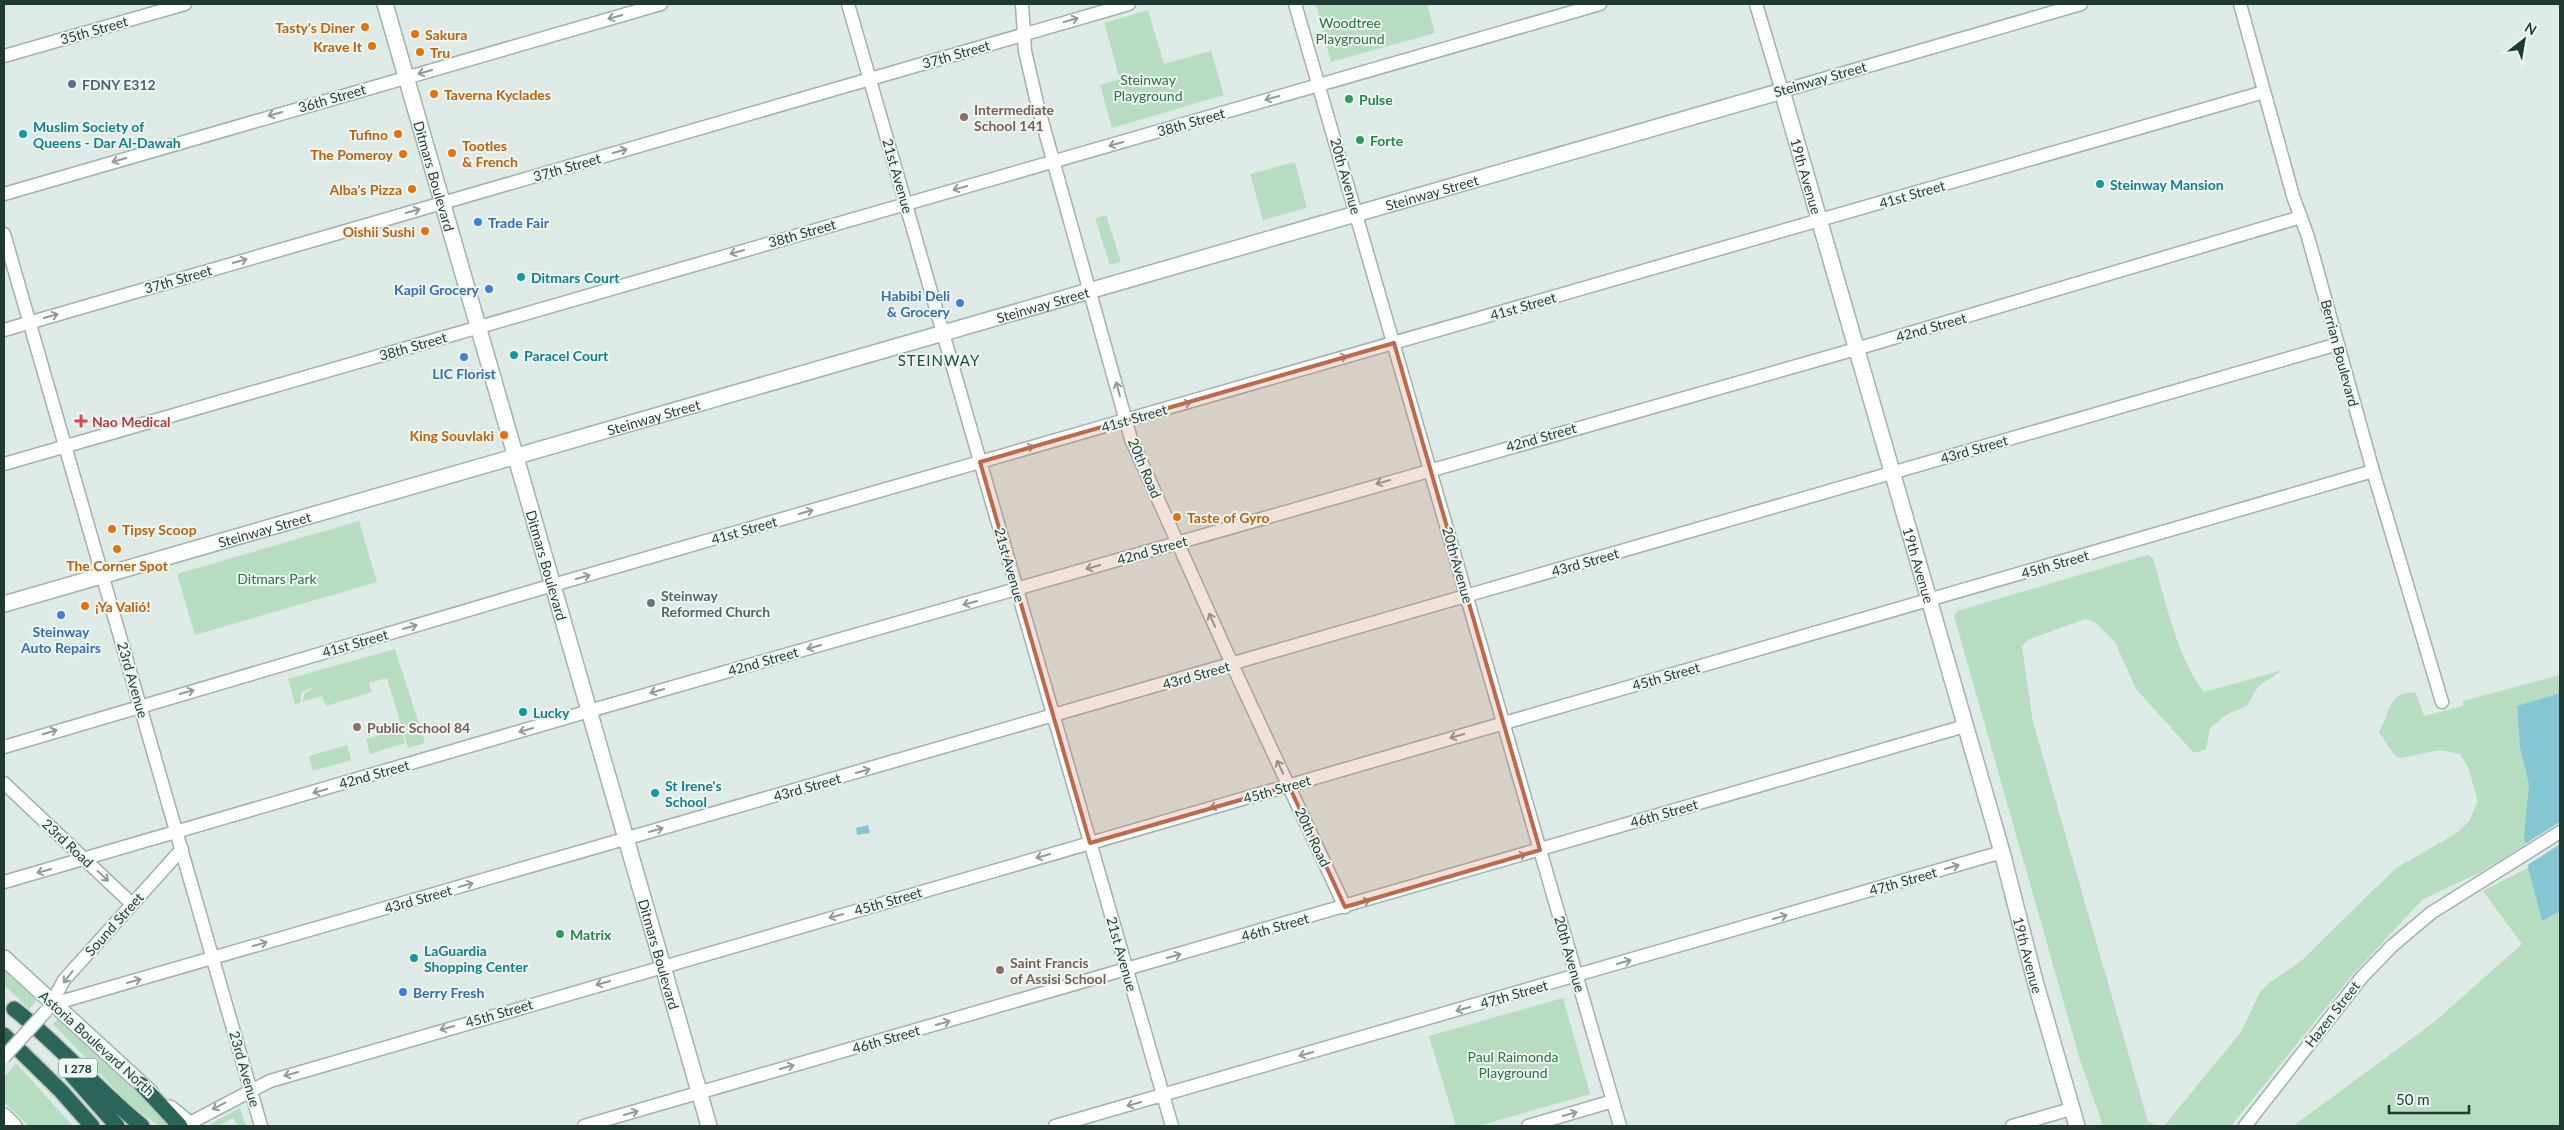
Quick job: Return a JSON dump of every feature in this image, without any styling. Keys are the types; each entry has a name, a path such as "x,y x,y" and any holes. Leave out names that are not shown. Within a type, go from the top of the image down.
{"highway":[{"path":"9,1004 117,1126"},
{"name":"I 278","path":"9,1004 46,1034 97,1087 142,1126"},
{"name":"I 278","path":"4,1035 17,1049 53,1098 78,1126"},
{"path":"17,1049 61,1091 92,1126"},
{"path":"141,1084 187,1125"}],"street":[{"name":"35th Street","path":"4,56 185,4"},
{"name":"Ditmars Boulevard","path":"385,4 709,1126"},
{"name":"36th Street","path":"4,194 662,4"},
{"name":"21st Avenue","path":"848,4 1172,1126"},
{"name":"20th Road","path":"1022,4 1029,68 1131,439 1232,665 1345,907"},
{"name":"37th Street","path":"4,330 1130,4"},
{"name":"20th Avenue","path":"1295,4 1620,1126"},
{"name":"38th Street","path":"4,464 1600,4"},
{"name":"19th Avenue","path":"1756,4 2002,852 2035,981 2077,1126"},
{"name":"Steinway Street","path":"4,604 2081,4"},
{"name":"Berrian Boulevard","path":"2240,4 2373,471 2442,702"},
{"name":"41st Street","path":"4,747 140,705 553,585 2264,92"},
{"name":"42nd Street","path":"4,882 177,833 589,711 1430,469 1856,349 2301,217"},
{"name":"23rd Avenue","path":"4,234 261,1126"},
{"name":"43rd Street","path":"50,1008 213,958 2338,344"},
{"name":"45th Street","path":"187,1125 270,1080 2373,471"},
{"name":"46th Street","path":"584,1126 1965,726"},
{"name":"23rd Road","path":"4,783 132,904"},
{"name":"Hazen Street","path":"2245,1126 2362,977 2392,946 2431,913 2560,832"},
{"name":"Sound Street","path":"50,1008 64,980 182,849"},
{"name":"47th Street","path":"1055,1126 2002,852"},
{"name":"Astoria Boulevard North","path":"4,958 50,1008 141,1084"},
{"path":"4,1057 50,1008"},
{"path":"1528,1126 1613,1101"},
{"path":"2012,1126 2071,1110"},
{"path":"4,1116 14,1126"}],"highlighted area":[{"path":"1394,343 1540,850 1345,907 1289,786 1090,843 980,462"}],"green space":[{"name":"Woodtree Playground","path":"1316,4 1427,4 1435,33 1331,62"},
{"name":"Steinway Playground","path":"1148,10 1164,64 1211,51 1224,95 1112,128 1100,85 1120,79 1104,23"},
{"path":"1295,162 1307,208 1263,220 1250,174"},
{"path":"1106,215 1121,262 1110,265 1095,218"},
{"name":"Ditmars Park","path":"359,521 377,582 195,635 177,574"},
{"path":"2147,555 2153,558 2167,610 2186,662 2204,692 2283,670 2258,686 2247,706 2226,715 2210,728 2206,749 2194,753 2136,689 2115,642 2095,622 2085,619 2027,640 2022,647 2033,722 2148,1122 2158,1126 2103,1126 2080,1060 1954,616 1957,611"},
{"path":"395,649 425,743 408,748 387,678 369,683 372,692 326,706 322,696 302,702 305,693 316,686 302,692 300,703 295,704 288,679"},
{"path":"2560,675 2560,693 2517,707 2520,748 2529,785 2526,844 2481,872 2423,899 2353,974 2231,1126 2164,1126 2241,1032 2260,992 2268,984 2300,962 2395,869 2458,832 2469,821 2478,801 2468,767 2460,754 2440,750 2401,758 2394,755 2379,732 2395,699 2407,693 2416,693 2424,716 2463,706 2463,701"},
{"path":"401,729 405,743 370,754 366,739"},
{"path":"347,745 351,760 313,771 309,756"},
{"path":"2528,868 2542,921 2560,911 2560,1126 2293,1126 2433,1023 2522,944 2483,891"},
{"path":"4,968 37,1000 29,1009 4,985"},
{"name":"Paul Raimonda Playground","path":"1563,998 1590,1094 1478,1126 1456,1126 1429,1036"},
{"path":"58,1019 173,1126 159,1126 129,1104 53,1024"},
{"path":"16,1063 73,1126 29,1126 4,1102 4,1077"},
{"path":"240,1108 246,1126 238,1126 233,1118 221,1124 221,1126 210,1124"}],"water":[{"path":"2560,693 2560,911 2542,921 2528,868 2524,835 2529,785 2520,748 2517,706"},
{"path":"868,825 870,833 857,835 856,828"}],"pier":[{"path":"2560,822 2560,844 2526,866 2523,845"}],"place":[{"name":"Tasty's Diner","path":"365,27"},
{"name":"Sakura","path":"415,34"},
{"name":"Krave It","path":"372,46"},
{"name":"Tru","path":"420,52"},
{"name":"FDNY E312","path":"72,84"},
{"name":"Taverna Kyclades","path":"434,94"},
{"name":"Pulse","path":"1349,99"},
{"name":"Intermediate School 141","path":"964,117"},
{"name":"Muslim Society of Queens - Dar Al-Dawah","path":"23,134"},
{"name":"Tufino","path":"398,134"},
{"name":"Forte","path":"1360,140"},
{"name":"Tootles & French","path":"452,153"},
{"name":"The Pomeroy","path":"403,154"},
{"name":"Steinway Mansion","path":"2100,184"},
{"name":"Alba's Pizza","path":"412,189"},
{"name":"Trade Fair","path":"478,222"},
{"name":"Oishii Sushi","path":"425,231"},
{"name":"Ditmars Court","path":"521,277"},
{"name":"Kapil Grocery","path":"489,289"},
{"name":"Habibi Deli & Grocery","path":"960,303"},
{"name":"Paracel Court","path":"514,355"},
{"name":"LIC Florist","path":"464,357"},
{"name":"Nao Medical","path":"81,421"},
{"name":"King Souvlaki","path":"504,435"},
{"name":"Taste of Gyro","path":"1177,517"},
{"name":"Tipsy Scoop","path":"112,529"},
{"name":"The Corner Spot","path":"117,549"},
{"name":"Steinway Reformed Church","path":"651,603"},
{"name":"¡Ya Valió!","path":"85,606"},
{"name":"Steinway Auto Repairs","path":"61,615"},
{"name":"Lucky","path":"523,712"},
{"name":"Public School 84","path":"357,727"},
{"name":"St Irene's School","path":"655,793"},
{"name":"Matrix","path":"560,934"},
{"name":"LaGuardia Shopping Center","path":"414,958"},
{"name":"Saint Francis of Assisi School","path":"1000,970"},
{"name":"Berry Fresh","path":"403,992"}],"district":[{"name":"STEINWAY","path":"939,360"}]}
